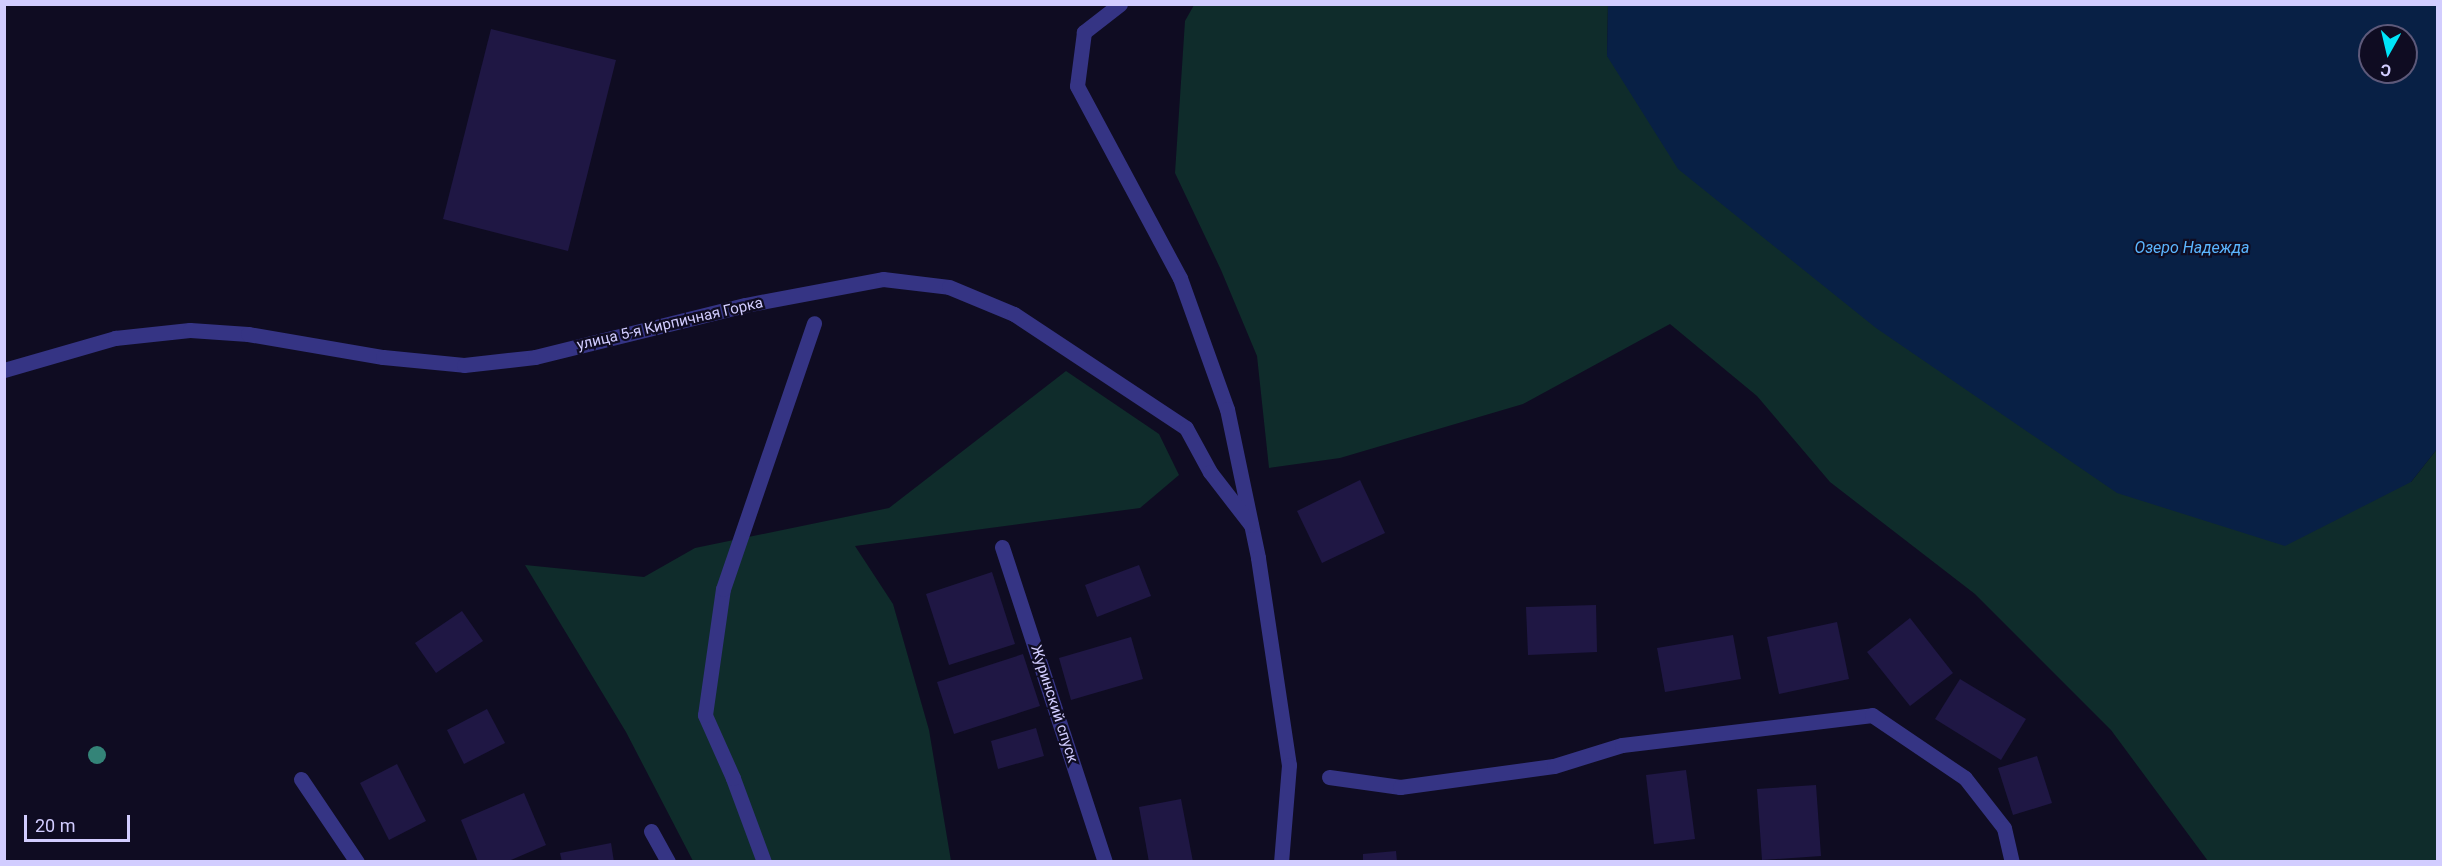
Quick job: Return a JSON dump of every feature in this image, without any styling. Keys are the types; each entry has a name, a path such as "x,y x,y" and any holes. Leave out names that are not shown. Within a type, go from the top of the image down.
{"street":[{"path":"1120,4 1084,32 1077,86 1180,278 1227,409 1251,525 1289,765 1281,861"},
{"name":"улица 5-я Кирпичная Горка","path":"4,370 115,338 190,330 248,334 383,357 464,365 535,357 745,305 883,279 949,287 1014,314 1186,428 1210,472 1251,525"},
{"path":"764,861 733,778 705,715 723,589 814,323"},
{"name":"Журинский спуск","path":"1002,547 1105,861"},
{"path":"1329,777 1400,787 1554,766 1622,745 1872,715 1965,778 2004,828 2012,861"},
{"path":"302,779 357,861"},
{"path":"651,831 669,861"}],"green space":[{"path":"1194,5 1608,5 1607,56 2411,482 2437,449 2437,861 2208,861 2111,730 1975,594 1830,482 1757,396 1670,324 1523,404 1340,458 1269,468 1257,356 1221,270 1175,173 1185,21"},
{"path":"1066,371 1159,434 1179,475 1140,508 855,546 893,604 929,730 951,861 693,861 626,732 525,565 644,577 695,548 889,508"}],"water":[{"name":"Озеро Надежда","path":"1608,5 2437,5 2437,449 2411,482 2285,546 2117,493 1876,328 1678,169 1607,56"}],"building":[{"path":"491,29 616,60 568,251 443,219"},
{"path":"1360,480 1385,533 1322,563 1297,511"},
{"path":"1139,565 1151,596 1097,617 1085,585"},
{"path":"992,572 1015,644 949,665 926,594"},
{"path":"1596,605 1597,652 1528,655 1526,607"},
{"path":"462,611 483,641 436,673 415,643"},
{"path":"1910,618 1953,673 1910,706 1867,652"},
{"path":"1837,622 1849,679 1779,694 1767,637"},
{"path":"1733,635 1741,679 1665,692 1657,648"},
{"path":"1131,637 1143,679 1071,700 1059,658"},
{"path":"1023,654 1040,706 954,734 937,682"},
{"path":"1960,679 2026,719 2001,760 1935,719"},
{"path":"487,709 505,743 464,764 447,730"},
{"path":"1036,728 1044,756 998,769 991,741"},
{"path":"2037,756 2052,803 2013,815 1998,768"},
{"path":"397,764 426,821 389,840 360,783"},
{"path":"1686,770 1695,839 1654,844 1646,775"},
{"path":"1816,785 1821,856 1762,860 1757,789"},
{"path":"524,793 546,845 506,862 478,862 461,820"},
{"path":"1181,799 1193,862 1149,862 1139,807"},
{"path":"611,843 614,862 562,862 560,853"},
{"path":"1396,851 1397,862 1363,862 1363,854"}]}
